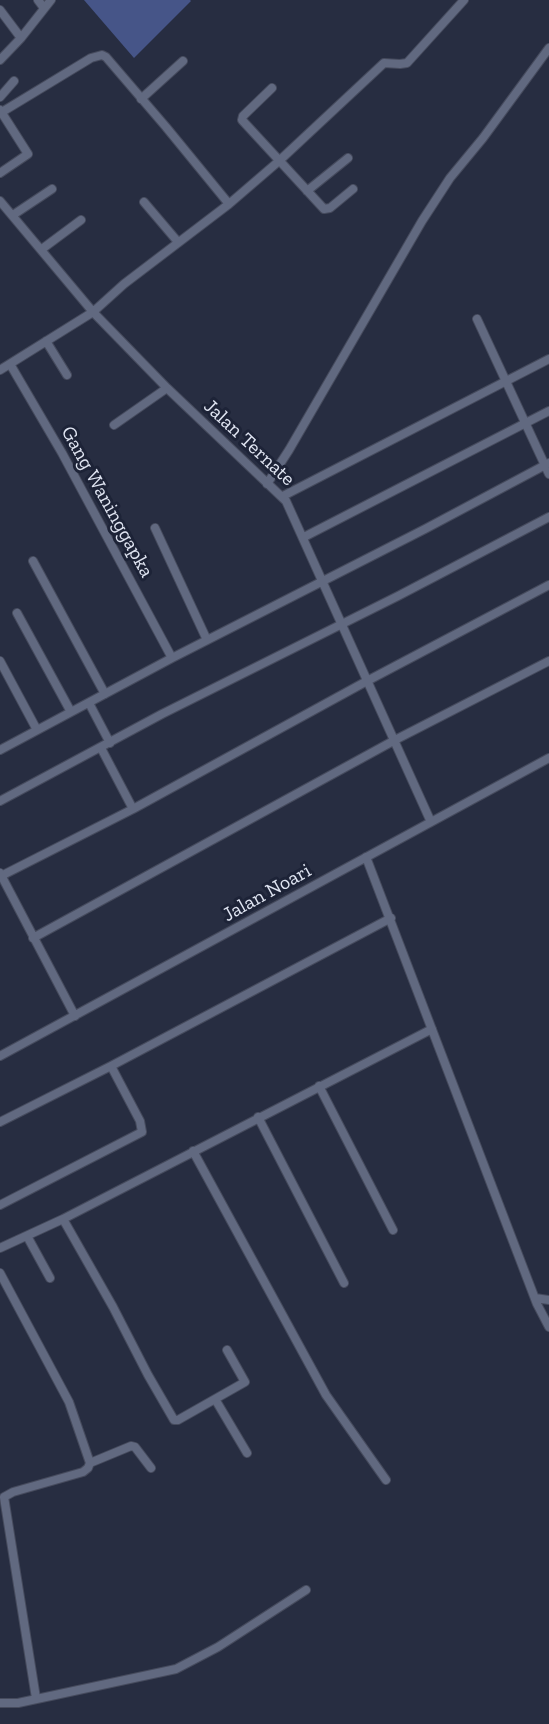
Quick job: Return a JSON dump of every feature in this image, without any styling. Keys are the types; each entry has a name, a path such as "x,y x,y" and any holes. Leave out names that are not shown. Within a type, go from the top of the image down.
{"street":[{"path":"38,0 44,8"},
{"path":"0,60 51,0"},
{"path":"0,370 93,312 124,284 229,204 279,161 384,63 405,64 410,61 464,0"},
{"path":"0,10 21,38"},
{"path":"267,484 290,450 450,178 483,138 549,48"},
{"path":"0,173 28,154 1,111 98,55 106,57 229,204"},
{"path":"141,99 183,61"},
{"path":"0,97 14,81"},
{"path":"272,88 241,118 323,208 327,210 353,189"},
{"path":"308,191 348,158"},
{"path":"13,215 52,189"},
{"name":"Jalan Ternate","path":"0,201 93,312 167,388 290,506 432,822"},
{"path":"144,202 178,242"},
{"path":"42,249 81,220"},
{"path":"1,747 323,580 548,467 525,424 477,319"},
{"path":"46,340 67,375"},
{"path":"282,496 549,359"},
{"name":"Gang Waninggapka","path":"10,364 62,453 172,658"},
{"path":"114,425 167,388"},
{"path":"304,537 549,411"},
{"path":"0,801 218,685 549,517"},
{"path":"155,528 207,640"},
{"path":"33,561 105,694"},
{"path":"75,1016 1,874 133,809 549,585"},
{"path":"17,613 71,712"},
{"path":"0,661 37,730"},
{"path":"33,938 395,740 549,661"},
{"path":"89,703 110,743"},
{"path":"101,748 133,809"},
{"name":"Jalan Noari","path":"0,1056 549,758"},
{"path":"366,857 535,1298 549,1327"},
{"path":"0,1122 391,918"},
{"path":"0,1248 63,1219 432,1029"},
{"path":"0,1205 142,1132 140,1121 111,1066"},
{"path":"319,1086 393,1230"},
{"path":"258,1117 344,1283"},
{"path":"193,1151 326,1395 386,1480"},
{"path":"63,1219 174,1420 178,1420 245,1382 227,1350"},
{"path":"27,1236 50,1278"},
{"path":"0,1273 69,1402 90,1463"},
{"path":"535,1298 549,1300"},
{"path":"215,1399 247,1453"},
{"path":"35,1696 2,1498 13,1492 83,1472 90,1463 131,1446 135,1447 151,1468"},
{"path":"0,1703 18,1703 35,1696 180,1667 218,1647 306,1590"}],"shaded area":[{"path":"84,0 190,0 191,1 134,58"}]}
